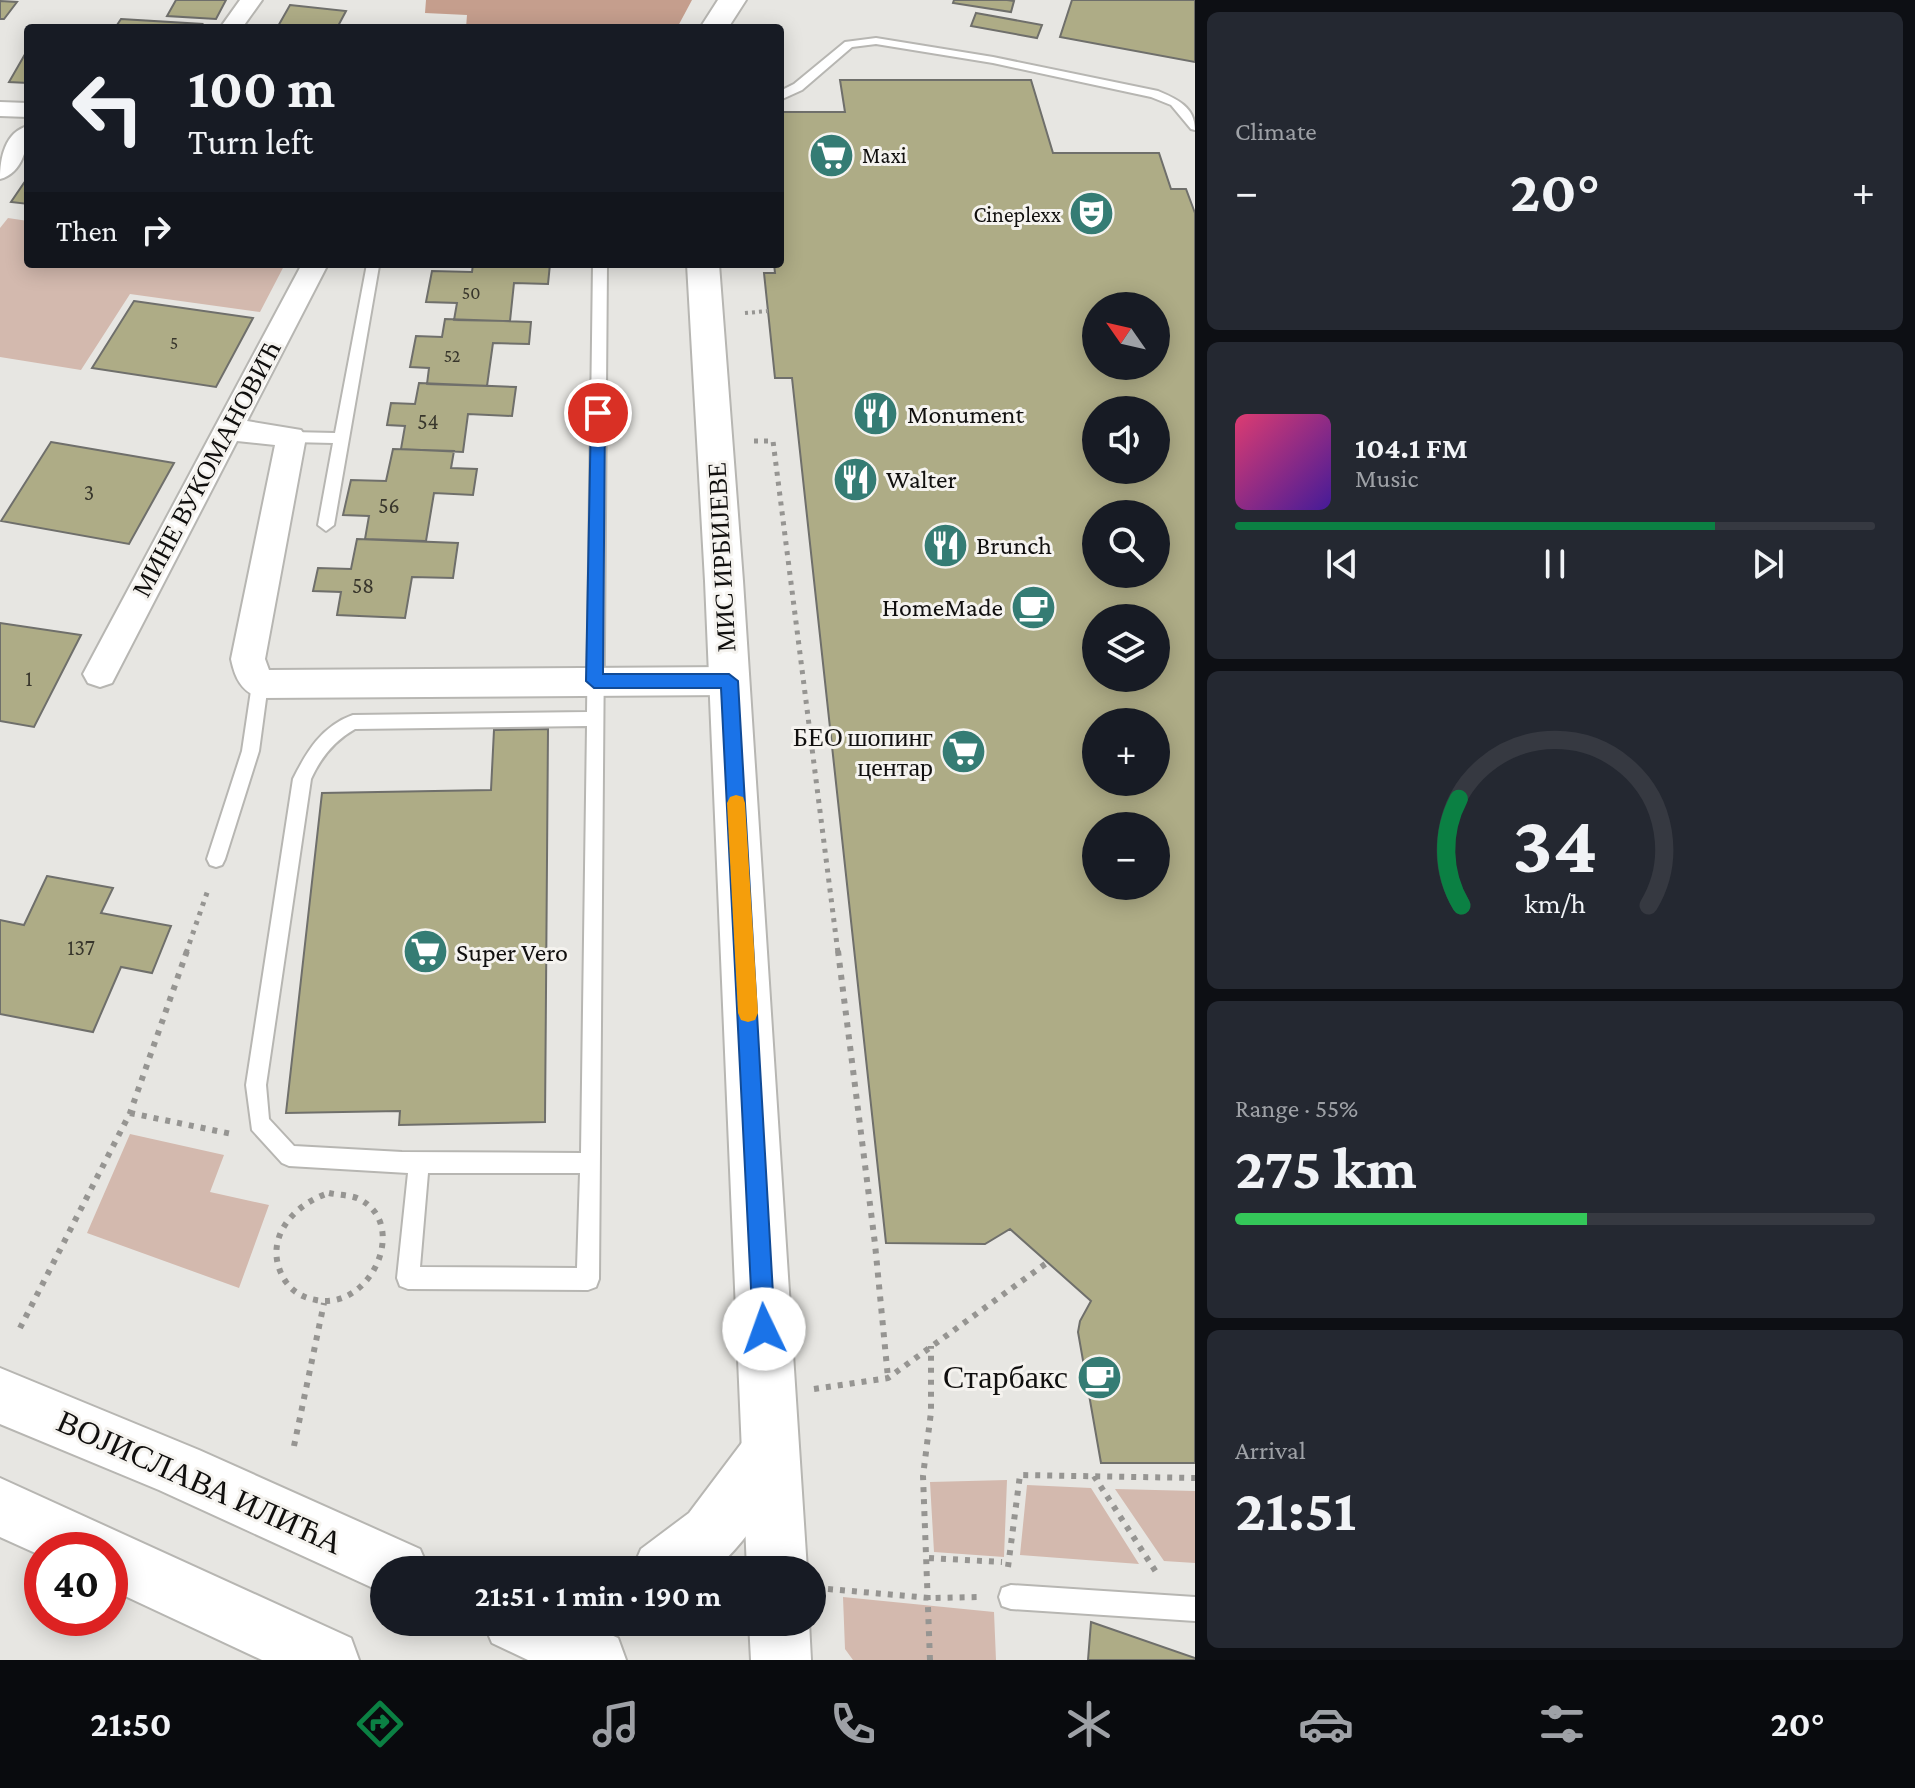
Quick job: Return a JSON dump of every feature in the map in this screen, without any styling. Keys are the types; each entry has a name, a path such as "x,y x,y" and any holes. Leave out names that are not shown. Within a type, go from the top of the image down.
{"street":[{"path":"234,24 251,0"},
{"path":"717,24 732,0"},
{"path":"0,109 24,110"},
{"path":"0,171 24,138"},
{"name":"МИНЕ ВУКОМАНОВИЋ","path":"100,674 313,268"},
{"name":"МИС ИРБИЈЕВЕ","path":"703,268 729,681 770,1452 797,1556"},
{"path":"226,429 291,437 248,659 251,673 260,684 729,681"},
{"name":"ВОЈИСЛАВА ИЛИЋА","path":"0,1396 179,1470 370,1557"},
{"path":"681,1556 710,1534 770,1452"},
{"path":"0,1507 55,1532"},
{"path":"128,1566 329,1660"},
{"path":"548,1636 596,1660"},
{"path":"780,1636 781,1660"}],"lane":[{"path":"784,94 798,87 849,44 876,41 993,60 1154,94 1175,102 1195,126"},
{"path":"326,525 372,268"},
{"path":"419,1162 408,1278 588,1279 600,268"},
{"path":"291,437 341,438"},
{"path":"216,859 252,750 260,712 260,684"},
{"path":"591,1163 342,1162 289,1156 259,1123 256,1085 302,779 315,750 327,736 353,722 367,720 594,719"},
{"path":"1011,1597 1195,1609"}],"path":[{"path":"736,314 768,311"},
{"path":"746,441 773,441 875,1244 888,1378"},
{"path":"20,1328 130,1113 205,899 216,859"},
{"path":"130,1113 245,1136"},
{"path":"329,1193 346,1193 362,1199 382,1225 384,1242 381,1261 359,1291 342,1300 324,1303 307,1299 293,1290 282,1276 277,1259 278,1240 297,1209 312,1198 329,1193"},
{"path":"813,1389 888,1378 1048,1262"},
{"path":"294,1446 324,1303"},
{"path":"930,1660 923,1476 931,1412 931,1346"},
{"path":"826,1583 930,1598 1011,1597 1008,1563 1020,1475 1195,1478"},
{"path":"1094,1476 1156,1572"}],"shaded area":[{"path":"426,0 692,0 679,24 466,24 467,15 425,13"},
{"path":"8,218 24,220 24,268 283,268 260,312 130,294 81,370 0,357 0,228"},
{"path":"130,1134 224,1155 210,1192 269,1205 239,1288 87,1233"},
{"path":"1007,1480 1004,1557 934,1552 930,1482"},
{"path":"1027,1485 1091,1488 1139,1564 1020,1555"},
{"path":"1115,1489 1195,1491 1195,1563 1164,1561"},
{"path":"843,1597 994,1612 996,1660 853,1660 845,1649"}],"building":[{"path":"176,0 226,0 216,19 167,16"},
{"path":"954,0 1014,1 1011,12 953,3"},
{"path":"1072,0 1195,0 1195,62 1060,37"},
{"path":"0,1 17,2 4,19 0,19"},
{"path":"290,5 346,11 339,24 279,24"},
{"path":"976,13 1042,25 1037,38 971,26"},
{"path":"121,19 202,24 118,24"},
{"path":"24,56 24,83 9,82"},
{"name":"БЕО шопинг центар","path":"840,80 1031,80 1053,153 1159,153 1171,189 1186,189 1195,213 1195,1463 1101,1463 1078,1332 1080,1321 1091,1301 1010,1229 985,1244 886,1243 792,378 775,378 764,273 775,273 774,268 784,268 784,112 845,112"},
{"path":"24,183 24,204 11,202"},
{"path":"472,268 550,268 548,284 514,283 510,321 454,320 457,303 426,302 432,271 472,272"},
{"path":"134,301 253,318 216,387 92,368"},
{"path":"445,319 531,322 529,344 493,343 487,386 427,384 429,368 410,367 416,336 442,337"},
{"path":"419,383 516,387 512,416 468,414 463,452 401,449 405,426 387,425 391,403 415,404"},
{"path":"51,442 174,463 129,544 1,521"},
{"path":"393,449 454,451 451,468 477,469 473,495 434,493 426,541 365,539 369,516 343,515 351,480 386,481"},
{"path":"357,539 458,543 453,578 412,577 405,618 337,615 341,592 313,591 318,568 351,569"},
{"path":"0,623 81,635 34,727 0,721"},
{"name":"Super Vero","path":"548,729 545,1122 399,1125 400,1111 286,1113 322,793 491,790 494,730"},
{"path":"47,876 113,888 101,913 171,926 152,973 121,967 93,1032 0,1014 0,920 24,925"},
{"path":"1091,1622 1195,1658 1195,1660 1088,1660"}],"slow traffic":[{"path":"736,803 748,1013"}],"place":[{"name":"Maxi","path":"831,155"},
{"name":"Cineplexx","path":"1092,214"},
{"name":"Monument","path":"876,414"},
{"name":"Walter","path":"855,479"},
{"name":"Brunch","path":"945,545"},
{"name":"HomeMade","path":"1034,607"},
{"name":"БЕО шопинг центар","path":"964,752"},
{"name":"Super Vero","path":"425,952"},
{"name":"Старбакс","path":"1099,1377"}],"route":[{"path":"598,413 594,681 729,681 764,1329"}]}
